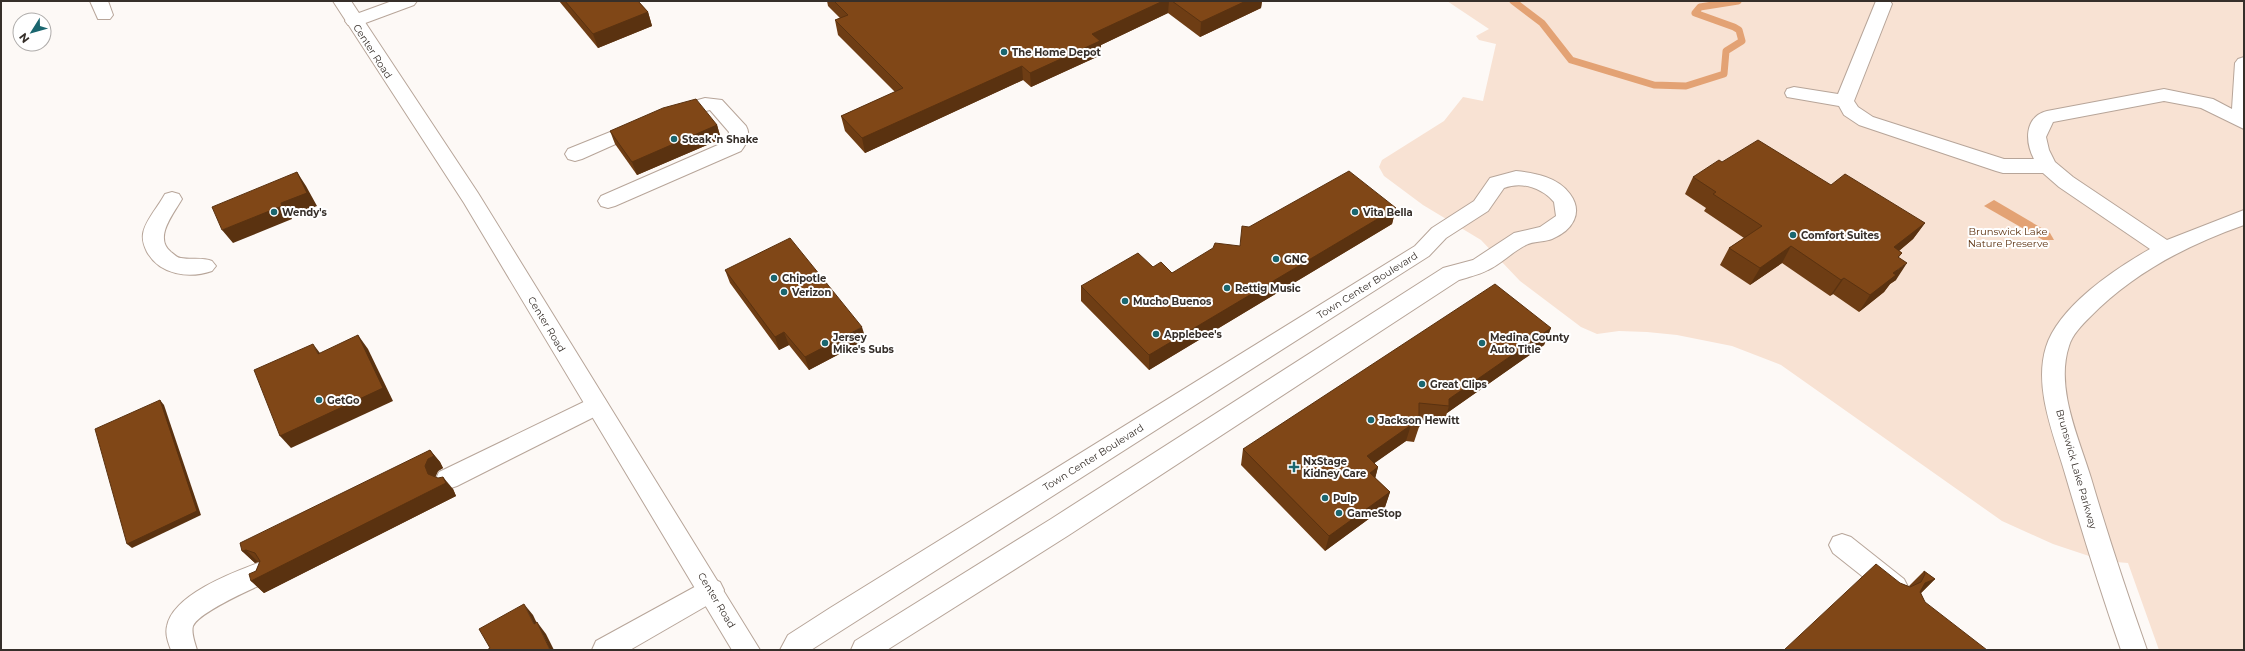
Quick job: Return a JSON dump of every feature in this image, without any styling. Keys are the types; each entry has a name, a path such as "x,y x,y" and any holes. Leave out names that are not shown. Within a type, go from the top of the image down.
{"street":[{"name":"Center Road","path":"342,1 470,198 747,650"},
{"path":"354,21 408,1"},
{"path":"1845,101 1883,4"},
{"path":"2165,249 2066,182 2048,166 2039,150 2036,137 2040,126 2048,117 2164,95 2206,103 2241,121 2244,63"},
{"path":"1794,93 1845,101"},
{"path":"1845,101 1851,112 1866,121 2003,166 2048,166"},
{"path":"575,154 673,112 704,104 715,104 739,131 738,141 734,146 608,201"},
{"name":"Town Center Boulevard","path":"793,650 797,644 846,611 1422,251 1439,233 1481,206 1486,200 1489,190 1497,183 1511,178 1530,179 1550,188 1564,202 1567,208 1565,220 1557,227 1546,233 1521,238 1480,266 1451,274 1060,527 864,650"},
{"path":"172,199 153,233 153,243 159,254 175,266 205,266"},
{"name":"Brunswick Lake Parkway","path":"2134,650 2104,561 2059,409 2054,373 2056,355 2061,338 2079,315 2100,294 2141,262 2204,231 2244,216"},
{"path":"448,479 596,405"},
{"path":"1842,545 1896,588"},
{"path":"184,650 179,630 182,620 189,611 206,600 258,574"},
{"path":"605,650 711,590"}],"green space":[{"name":"Brunswick Lake Nature Preserve","path":"1447,1 2244,1 2244,650 2159,650 2128,563 2104,561 2053,544 2002,521 1781,365 1732,346 1677,335 1619,331 1597,334 1581,327 1520,281 1481,240 1423,205 1384,176 1379,167 1382,160 1444,121 1463,97 1483,101 1496,44 1479,40 1476,36 1489,29"}],"shaded area":[{"path":"1994,200 2050,233 2054,240 2043,240 1984,206"}],"building":[{"path":"565,1 638,1 648,12 593,34"},
{"name":"The Home Depot","path":"834,1 1163,1 1092,34 1100,41 1030,73 1022,66 862,138 841,116 903,88 835,20 848,15"},
{"path":"1172,1 1246,1 1201,22"},
{"path":"696,99 717,125 632,162 610,131 663,108"},
{"name":"Comfort Suites","path":"1758,140 1831,185 1845,174 1925,223 1894,247 1902,253 1898,257 1907,263 1893,273 1896,275 1870,295 1844,278 1841,280 1791,246 1760,268 1729,248 1762,226 1713,194 1716,192 1693,177 1719,160 1722,162"},
{"path":"1349,171 1396,208 1149,355 1081,286 1138,253 1153,267 1161,262 1172,273 1213,248 1215,243 1240,246 1242,226 1249,227"},
{"path":"297,172 307,193 281,203 282,206 222,230 212,207"},
{"path":"790,238 862,327 805,357 784,332 775,337 725,270"},
{"path":"1495,284 1551,328 1449,399 1449,406 1419,403 1419,427 1411,425 1367,456 1378,467 1370,473 1390,492 1329,536 1243,449"},
{"path":"358,335 383,388 280,436 254,370 313,344 318,354"},
{"path":"160,400 197,511 127,544 95,429"},
{"path":"430,450 434,456 428,459 425,466 428,474 438,478 443,477 446,483 251,581 249,574 256,571 260,561 255,553 246,550 242,551 240,543"},
{"path":"1876,564 1900,583 1910,587 1921,582 1925,574 1924,571 1935,579 1925,583 1920,592 1925,602 1987,650 1784,650"},
{"path":"524,604 534,624 537,622 550,650 487,650 490,648 479,629"}],"waterway":[{"path":"1513,1 1542,23 1571,60 1654,85 1686,86 1724,74 1726,51 1742,41 1739,30 1734,27 1695,13 1700,7 1738,1"}],"place":[{"name":"The Home Depot","path":"1004,52"},
{"name":"Steak 'n Shake","path":"674,139"},
{"name":"Wendy's","path":"274,212"},
{"name":"Vita Bella","path":"1355,212"},
{"name":"Comfort Suites","path":"1793,235"},
{"name":"GNC","path":"1276,259"},
{"name":"Chipotle","path":"774,278"},
{"name":"Rettig Music","path":"1227,288"},
{"name":"Verizon","path":"784,292"},
{"name":"Mucho Buenos","path":"1125,301"},
{"name":"Applebee's","path":"1156,334"},
{"name":"Jersey Mike's Subs","path":"825,343"},
{"name":"Medina County Auto Title","path":"1482,343"},
{"name":"Great Clips","path":"1422,384"},
{"name":"GetGo","path":"319,400"},
{"name":"Jackson Hewitt","path":"1371,420"},
{"name":"NxStage Kidney Care","path":"1294,467"},
{"name":"Pulp","path":"1325,498"},
{"name":"GameStop","path":"1339,513"}]}
